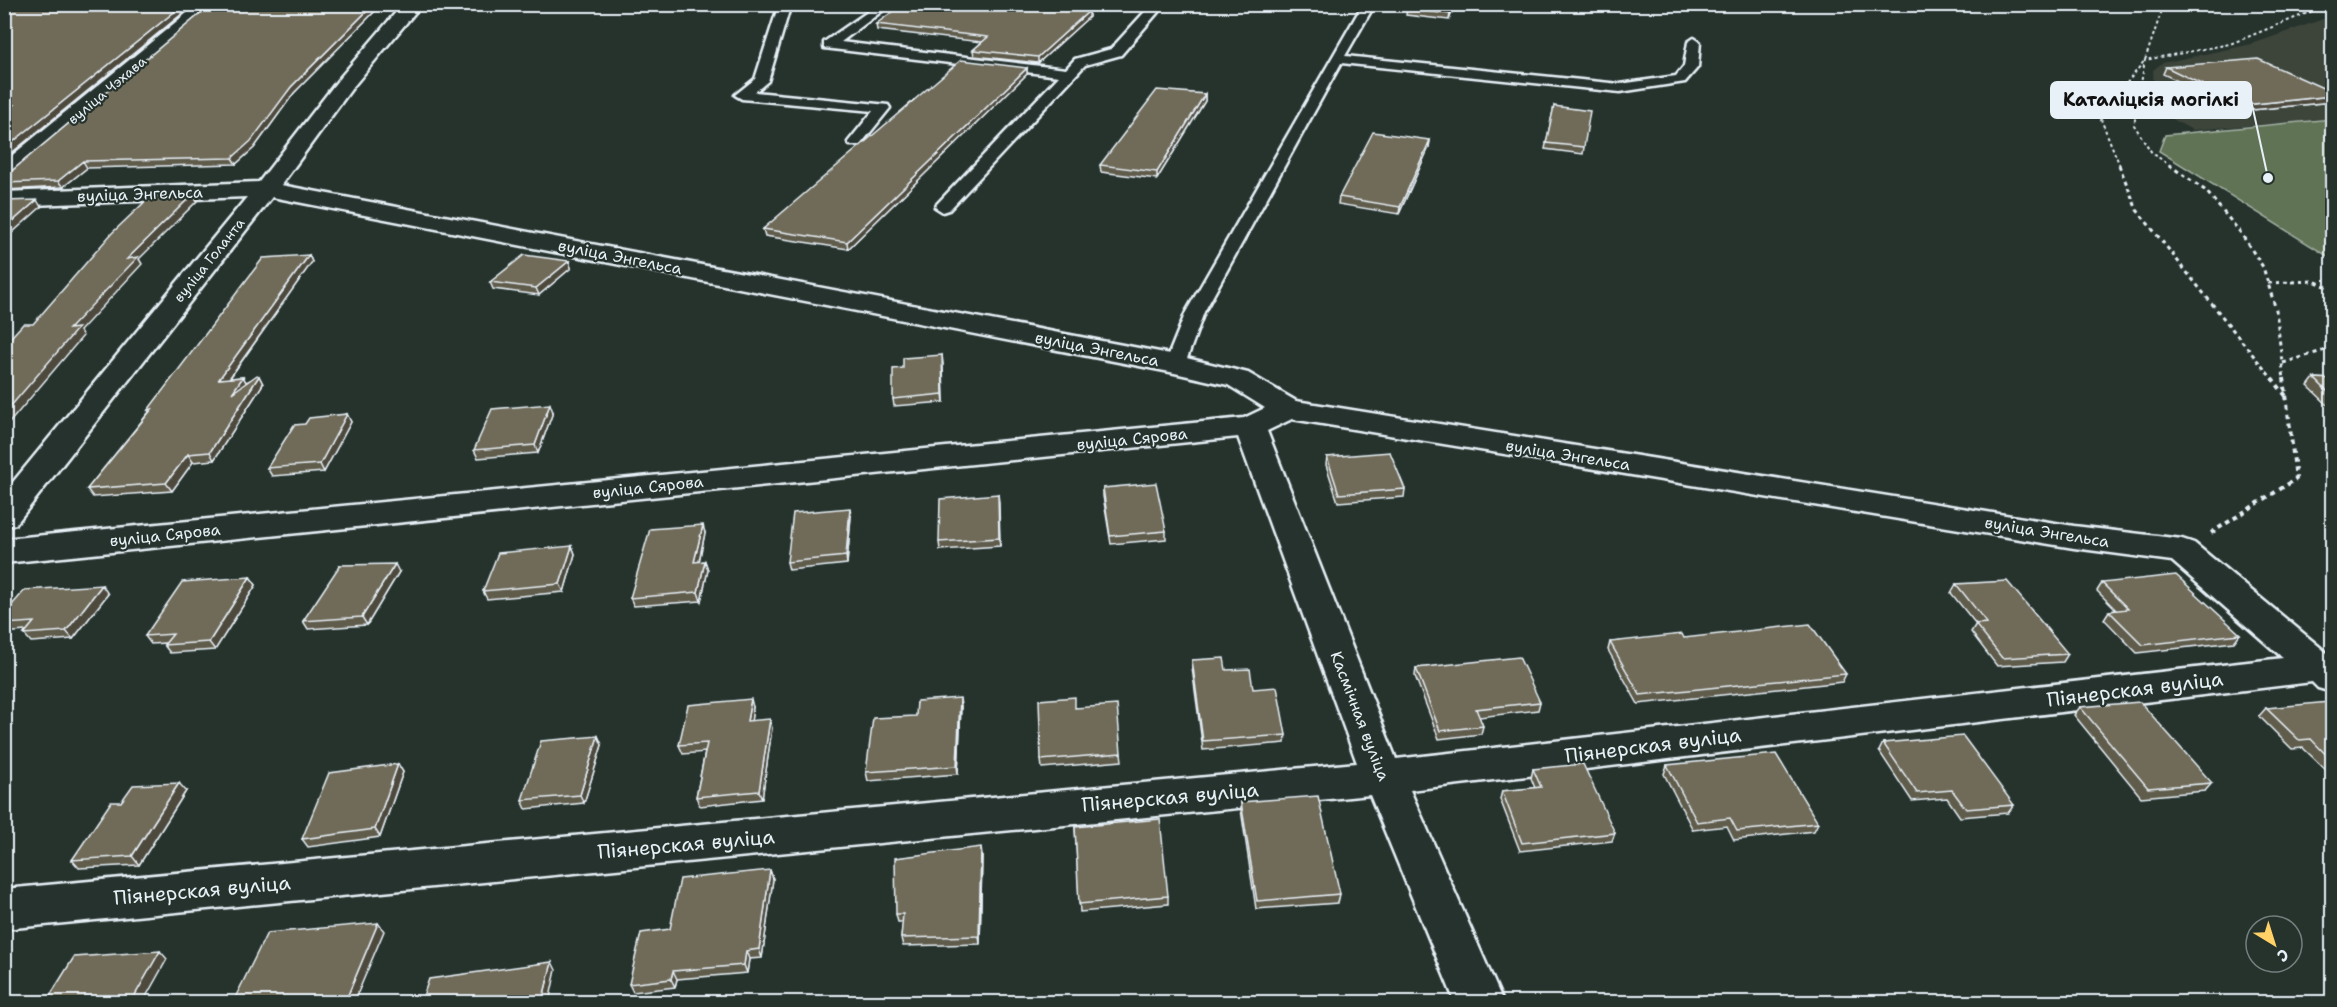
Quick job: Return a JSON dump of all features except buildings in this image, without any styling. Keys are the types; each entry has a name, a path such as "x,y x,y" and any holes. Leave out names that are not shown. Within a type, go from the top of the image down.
{"street":[{"name":"вуліца Чэхава","path":"4,174 210,4"},
{"name":"вуліца Голанта","path":"4,516 266,189 345,84 413,4"},
{"name":"вуліца Энгельса","path":"4,198 266,189 1175,364 1238,379 1288,409 2074,537 2182,552"},
{"name":"вуліца Сярова","path":"4,551 1250,427 1288,409"},
{"name":"Касмічная вуліца","path":"1250,427 1383,777 1479,1002"},
{"path":"2182,552 2328,670"},
{"name":"Піянерская вуліца","path":"4,909 1383,777 2328,670"}],"lane":[{"path":"786,4 761,81 742,95 883,108 855,142"},
{"path":"943,207 1080,62 1116,52 1159,4"},
{"path":"1175,364 1195,312 1336,58 1369,4"},
{"path":"878,8 829,45 1069,73"},
{"path":"1336,58 1620,88 1680,78 1691,67 1694,42"}],"path":[{"path":"2164,4 2145,60 2134,125 2152,153 2206,191 2240,232 2263,267 2276,310 2296,479 2182,552"},
{"path":"2287,396 2137,210 2100,117 2145,60 2230,44 2331,4"},
{"path":"2268,283 2314,282 2332,289"},
{"path":"2283,363 2332,348"}],"shaded area":[{"path":"2332,16 2332,119 2192,130 2155,109 2153,70 2162,63 2252,44"}],"green space":[{"path":"2332,119 2332,259 2159,151 2165,135"}],"place":[{"name":"Каталіцкія могілкі","path":"2268,178"}]}
